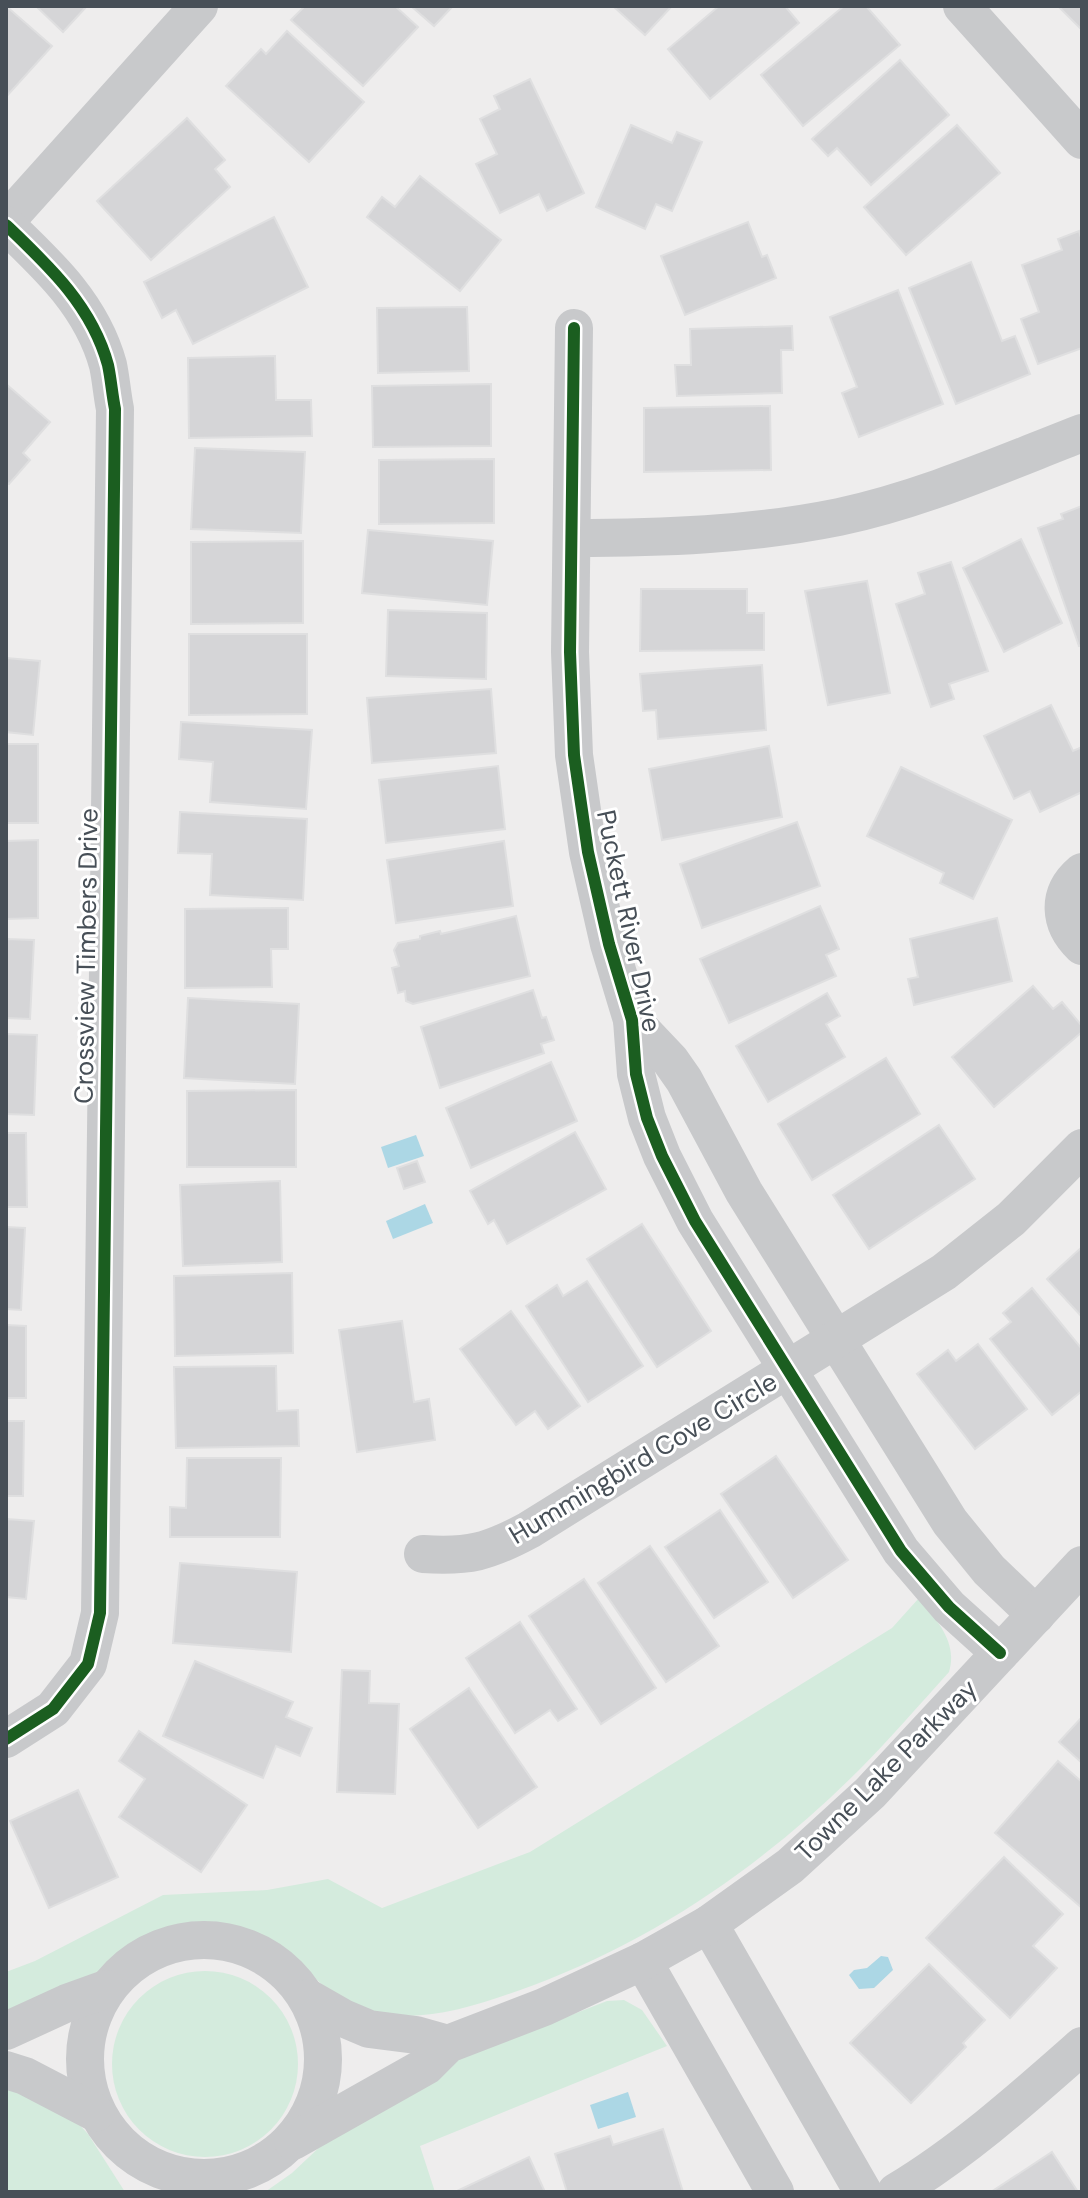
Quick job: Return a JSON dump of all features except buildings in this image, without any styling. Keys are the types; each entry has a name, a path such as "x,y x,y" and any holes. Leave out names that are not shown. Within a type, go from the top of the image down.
{"street":[{"path":"6,223 199,6"},
{"path":"962,6 1082,140"},
{"name":"Crossview Timbers Drive","path":"6,223 62,279 89,319 107,364 115,409 100,1613 88,1664 53,1709 6,1739"},
{"name":"Puckett River Drive","path":"574,328 570,652 574,755 588,852 609,944 632,1020 636,1074 647,1118 662,1156 695,1221 812,1355 989,1570 1036,1615"},
{"path":"572,538 683,538 757,531 841,516 934,491 1082,433"},
{"path":"1082,872 1066,891 1063,913 1069,934 1082,946"},
{"name":"Puckett River Drive","path":"632,1020 670,1060 684,1080 744,1192 812,1355 901,1551 949,1607 1000,1653"},
{"name":"Hummingbird Cove Circle","path":"423,1554 456,1556 479,1553 503,1544 812,1355 944,1272 1011,1219 1082,1148"},
{"name":"Towne Lake Parkway","path":"283,2149 426,2066 448,2044 544,2007 643,1961 709,1924 790,1866 870,1793 1082,1565"},
{"path":"709,1924 863,2192"},
{"path":"139,2192 121,2148 96,2113 84,2072 87,2029 106,1989 134,1961 170,1943 210,1939 249,1947 283,1967 308,1998 322,2033 324,2072 314,2109 247,2192"},
{"path":"643,1961 775,2192"},
{"path":"6,2031 106,1989"},
{"path":"308,1998 369,2029 416,2035 448,2044"},
{"path":"896,2192 932,2170 1005,2114 1082,2046"},
{"path":"6,2070 25,2076 96,2113"},
{"path":"121,2148 169,2175 223,2178 283,2149"}],"green space":[{"path":"919,1598 948,1641 951,1651 949,1672 893,1734 823,1804 748,1867 666,1921 579,1966 465,2008 394,2016 376,2014 348,2004 291,1959 258,1939 223,1929 187,1928 144,1941 57,1994 6,2014 6,1972 35,1961 163,1895 267,1890 328,1879 382,1908 530,1852 892,1628"},
{"path":"205,1971 240,1978 270,1999 291,2029 298,2064 291,2099 270,2129 240,2150 205,2157 170,2150 140,2129 119,2099 112,2064 119,2029 140,1999 170,1978"},
{"path":"624,2000 642,2010 667,2046 420,2146 435,2192 265,2192 292,2173 325,2142 463,2057 607,2001"},
{"path":"6,2079 64,2108 88,2134 125,2192 6,2192"}],"water":[{"path":"416,1135 424,1156 388,1168 381,1147"},
{"path":"425,1204 433,1223 393,1239 386,1221"},
{"path":"881,1956 888,1957 893,1970 874,1988 859,1989 849,1975 854,1970 867,1968"},
{"path":"628,2092 636,2117 598,2129 590,2105"}],"cycle path":[{"path":"6,225 67,288 91,324 108,365 115,409 100,1613 88,1664 53,1709 6,1739"},
{"path":"574,328 570,652 574,755 588,852 609,944 632,1020 636,1074 647,1118 662,1156 695,1221 901,1551 949,1607 1000,1653"}]}
